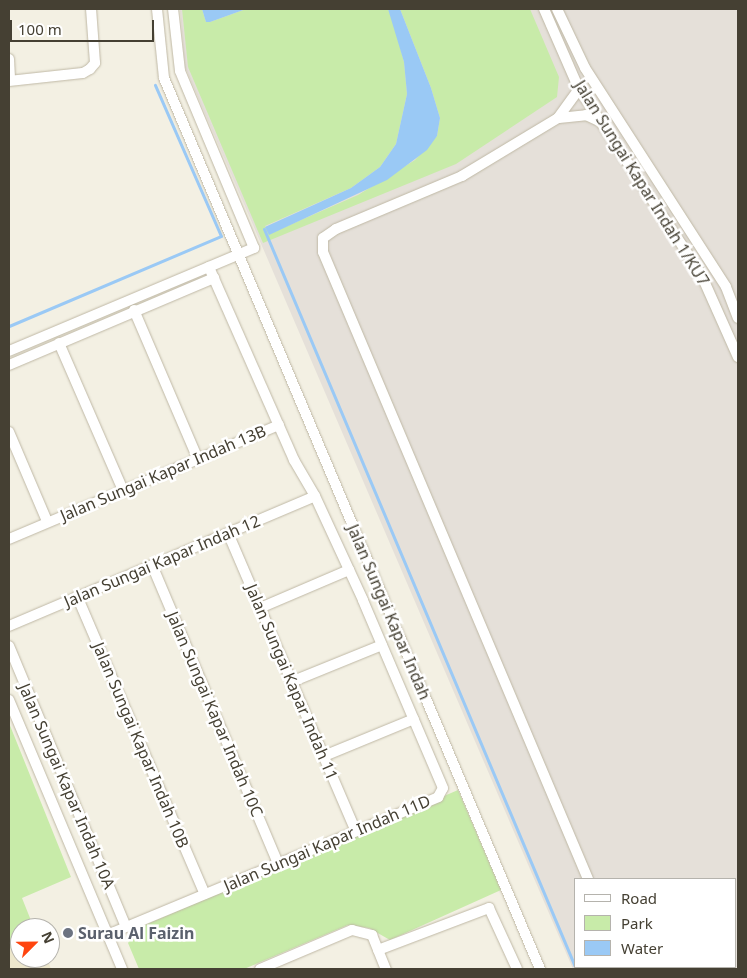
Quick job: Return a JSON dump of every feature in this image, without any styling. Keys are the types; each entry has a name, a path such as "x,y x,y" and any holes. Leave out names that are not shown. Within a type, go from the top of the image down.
{"street":[{"path":"9,59 10,80 83,73 90,70 95,63 91,9"},
{"name":"Jalan Sungai Kapar Indah","path":"156,9 164,78 228,229 237,255 540,969"},
{"path":"9,351 254,248 180,71 173,9"},
{"name":"Jalan Sungai Kapar Indah 1/KU7","path":"544,9 579,89 592,113 701,274 738,357"},
{"name":"Jalan Sungai Kapar Indah 1/KU7","path":"557,9 584,68 726,287 738,318"},
{"path":"558,118 579,89"},
{"path":"588,878 323,252 323,238 336,229 462,176 558,118 592,113"},
{"name":"Jalan Sungai Kapar Indah 11D","path":"107,935 438,797 443,788 349,570 315,496 294,460 209,267"},
{"path":"9,365 134,310 214,278"},
{"path":"134,310 198,459"},
{"path":"59,343 123,490"},
{"name":"Jalan Sungai Kapar Indah 13B","path":"9,539 47,521 279,425"},
{"name":"Jalan Sungai Kapar Indah 13B","path":"9,432 47,521"},
{"name":"Jalan Sungai Kapar Indah 12","path":"9,626 315,496"},
{"name":"Jalan Sungai Kapar Indah 11","path":"228,533 356,831"},
{"name":"Jalan Sungai Kapar Indah 10C","path":"152,565 278,864"},
{"path":"260,608 349,570"},
{"name":"Jalan Sungai Kapar Indah 10B","path":"78,596 205,894"},
{"path":"292,682 382,645"},
{"name":"Jalan Sungai Kapar Indah 10A","path":"9,646 126,927"},
{"path":"9,700 122,969"},
{"path":"324,756 414,719"},
{"path":"378,950 489,908 517,969"},
{"path":"260,969 352,930 372,935 386,969"}],"shaded area":[{"path":"180,9 738,9 738,969 573,969 185,67"},
{"path":"9,949 10,968 51,969 9,969"}],"green space":[{"path":"182,9 202,9 206,22 210,22 246,9 388,9 394,24 404,62 407,94 396,144 380,167 351,188 265,226 269,234 358,195 415,160 437,136 440,118 431,88 400,9 530,9 559,77 557,97 456,164 263,243 188,67"},
{"path":"9,723 71,877 22,898 30,918 10,918 9,949"},
{"path":"458,790 501,890 390,940 369,928 348,925 244,969 139,969 128,943 138,928"}],"water":[{"path":"202,9 246,9 206,22"},
{"path":"388,9 400,9 431,88 440,118 437,136 427,150 387,180 269,235 265,227 351,188 380,167 396,144 407,94 404,62"}],"waterway":[{"path":"9,326 221,236 155,85"},
{"path":"264,229 574,964"}],"place":[{"name":"Surau Al Faizin","path":"68,933"}]}
